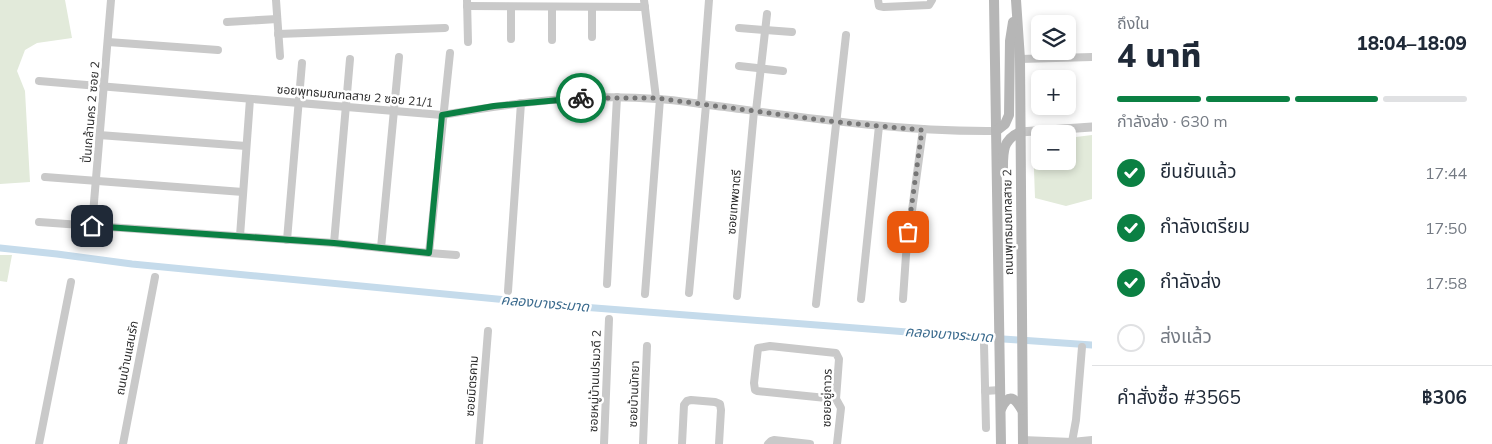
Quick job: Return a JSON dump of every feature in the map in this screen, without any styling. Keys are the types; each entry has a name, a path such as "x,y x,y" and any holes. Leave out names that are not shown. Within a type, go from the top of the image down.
{"main road":[{"name":"ถนนพุทธมณฑลสาย 2","path":"994,0 1001,444"},
{"name":"ถนนพุทธมณฑลสาย 2","path":"1016,0 1020,60 1023,442"},
{"path":"996,131 1005,124 1009,115 1010,41 1011,29 1016,13"},
{"path":"998,243 1002,225 1004,150 1009,138 1020,132"},
{"path":"1001,410 1006,400 1013,398 1022,410"}],"street":[{"name":"ปิ่นเกล้านคร 2 ซอย 2","path":"92,226 111,0"},
{"path":"276,0 280,56"},
{"path":"689,293 709,0"},
{"path":"878,0 878,4 881,7 929,5 932,0"},
{"path":"468,42 467,3 511,7 592,7 644,4 658,99 645,294"},
{"path":"511,7 511,39"},
{"path":"552,7 552,40"},
{"path":"592,7 592,37"},
{"name":"ซอยเทพชาตรี","path":"737,296 755,111 767,14"},
{"path":"228,22 277,19"},
{"path":"278,34 445,28"},
{"path":"739,28 792,32"},
{"path":"816,304 846,35"},
{"path":"108,42 218,50"},
{"path":"429,253 450,53"},
{"path":"381,248 399,57"},
{"path":"1020,60 1092,57"},
{"path":"334,243 350,59"},
{"path":"287,240 302,63"},
{"path":"739,66 783,70"},
{"name":"ซอยพุทธมณฑลสาย 2 ซอย 21/1","path":"39,81 442,115 521,103 582,98 658,99 879,126 922,130 996,131"},
{"path":"607,284 617,97"},
{"path":"240,236 250,99"},
{"path":"508,291 521,103"},
{"path":"861,299 879,126"},
{"path":"1020,132 1092,126"},
{"path":"903,299 907,247 922,130"},
{"path":"99,135 246,146"},
{"path":"45,177 243,192"},
{"path":"39,222 334,243 456,255"},
{"name":"ถนนบ้านแสนรัก","path":"122,444 155,277"},
{"path":"39,444 71,282"},
{"name":"ซอยหมู่บ้านเปรมวดี 2","path":"604,444 609,319"},
{"name":"ซอยมิตรคาม","path":"479,444 488,331"},
{"path":"984,344 986,428"},
{"name":"ซอยบ้านนัทยา","path":"643,444 647,346"},
{"name":"ซอยอยู่ถาวร","path":"836,399 757,392 754,383 756,351 760,346 770,346 836,353 839,359 836,399 840,404 837,444"},
{"path":"1072,442 1076,420 1082,346"},
{"path":"984,391 1000,390"},
{"path":"682,444 684,405 690,400 720,404 719,444"},
{"path":"768,444 774,440 810,444"},
{"path":"1023,442 1092,440"}],"green space":[{"path":"0,0 65,0 72,38 37,43 25,50 17,71 25,91 30,182 0,184"},
{"path":"1092,135 1092,199 1066,206 1035,198 1034,170 1076,170 1076,137"},
{"path":"0,255 12,255 7,282 0,281"}],"waterway":[{"name":"คลองบางระมาด","path":"0,248 132,264 569,306 1092,345"}],"way so far":[{"path":"581,98 656,98 837,122 922,130 908,232"}],"route":[{"path":"92,226 334,243 429,253 442,115 494,106 581,98"}]}
